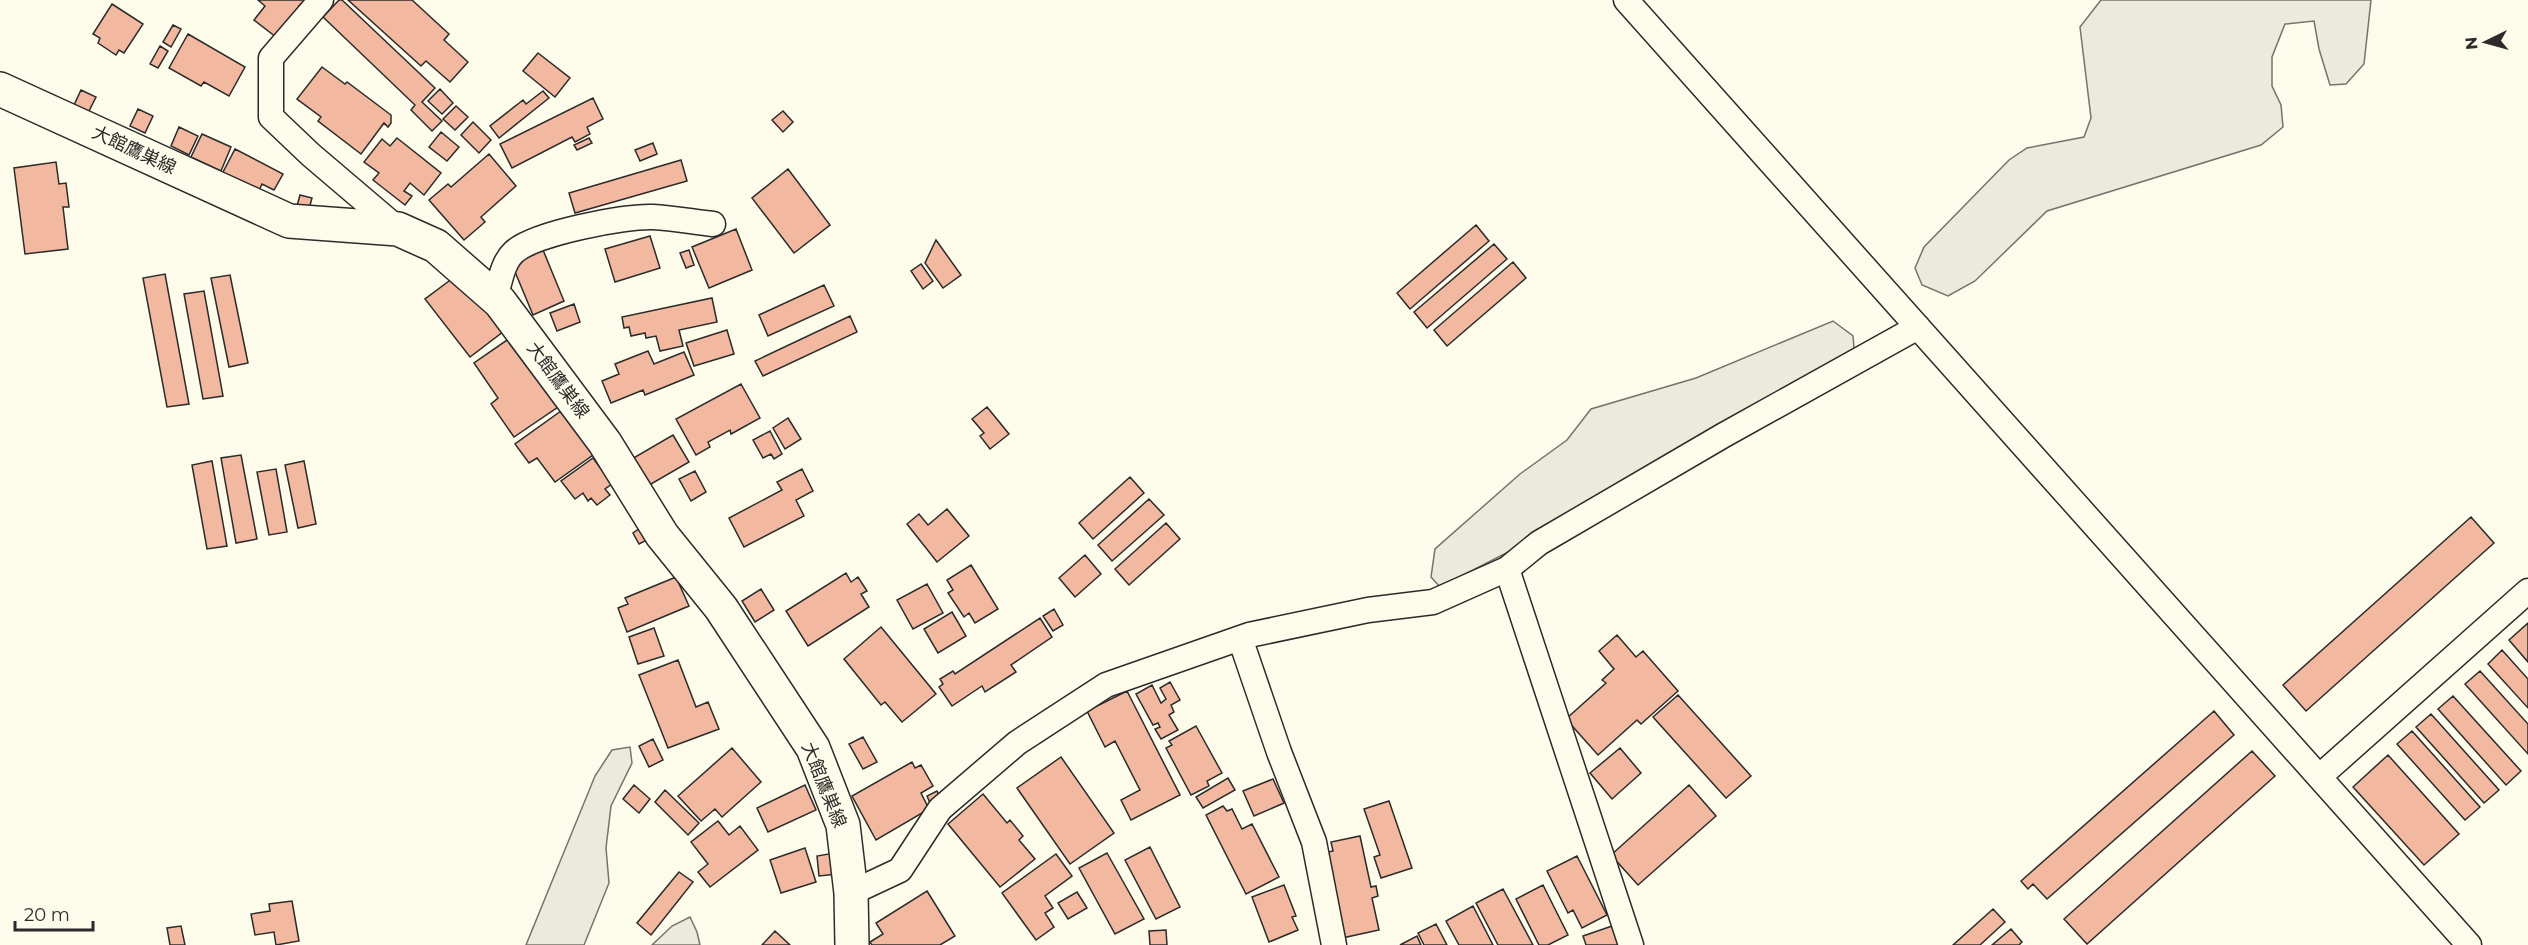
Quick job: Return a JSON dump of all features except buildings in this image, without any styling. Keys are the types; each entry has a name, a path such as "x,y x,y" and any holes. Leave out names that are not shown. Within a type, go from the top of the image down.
{"main road":[{"name":"大館鷹巣線","path":"0,89 289,221 398,229 436,246 495,298 605,443 662,535 721,608 813,748 843,825 851,893 852,945"}],"street":[{"path":"321,0 271,58 271,117 311,155 398,229"},
{"path":"1626,0 2469,945"},
{"path":"495,298 505,266 515,251 543,237 592,224 652,217 714,224"},
{"path":"851,893 900,870 940,809 1017,743 1106,685 1240,638 1368,610 1433,602 1507,569 1549,537 1724,435 1918,327"},
{"path":"1507,569 1631,945"},
{"path":"2319,777 2528,591"},
{"path":"1240,638 1279,752 1314,842 1334,945"}],"shaded area":[{"path":"2101,0 2371,0 2364,64 2346,84 2330,85 2319,49 2314,21 2285,24 2272,57 2272,86 2281,105 2283,127 2261,145 2047,211 1975,281 1948,296 1922,285 1915,268 1924,247 2009,160 2027,148 2084,137 2091,118 2080,27"},
{"path":"1833,321 1853,336 1854,348 1834,363 1518,547 1440,587 1431,577 1435,549 1520,474 1567,440 1591,409 1696,378"},
{"path":"630,747 632,763 611,806 606,848 609,883 584,945 526,945 595,776 612,750"},
{"path":"690,917 700,945 652,945 672,926"}]}
